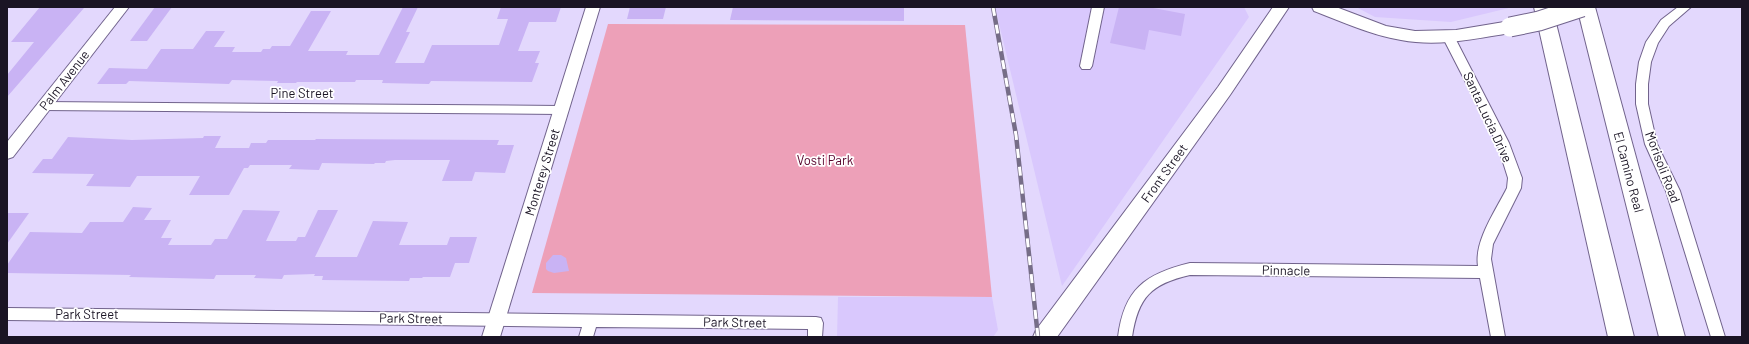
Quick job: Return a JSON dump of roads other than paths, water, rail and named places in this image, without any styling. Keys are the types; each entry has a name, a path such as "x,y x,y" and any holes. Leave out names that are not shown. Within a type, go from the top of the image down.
{"highway":[{"path":"1543,7 1621,337"},
{"name":"El Camino Real","path":"1586,7 1672,337"}],"main road":[{"name":"Front Street","path":"1044,337 1224,91 1281,7"},
{"path":"1320,7 1355,21 1402,35 1420,37 1448,36 1510,27 1539,21 1582,7"}],"street":[{"name":"Palm Avenue","path":"7,153 122,7"},
{"name":"Monterey Street","path":"491,337 593,7"},
{"path":"1086,66 1098,7"},
{"name":"Morisoli Road","path":"1685,7 1665,22 1652,42 1645,62 1642,84 1642,104 1651,144 1673,191 1718,337"},
{"name":"Santa Lucia Drive","path":"1448,36 1503,143 1515,178 1514,188 1486,244 1484,259 1498,337"},
{"name":"Pine Street","path":"43,106 560,110"},
{"name":"Pinnacle","path":"1125,337 1126,324 1131,307 1140,292 1154,280 1171,273 1190,269 1486,272"},
{"name":"Park Street","path":"7,314 590,320 815,330"},
{"path":"586,337 590,320"}],"railway":[{"path":"993,7 1016,135 1038,337"}],"park label":[{"name":"Vosti Park","path":"825,160"}]}
